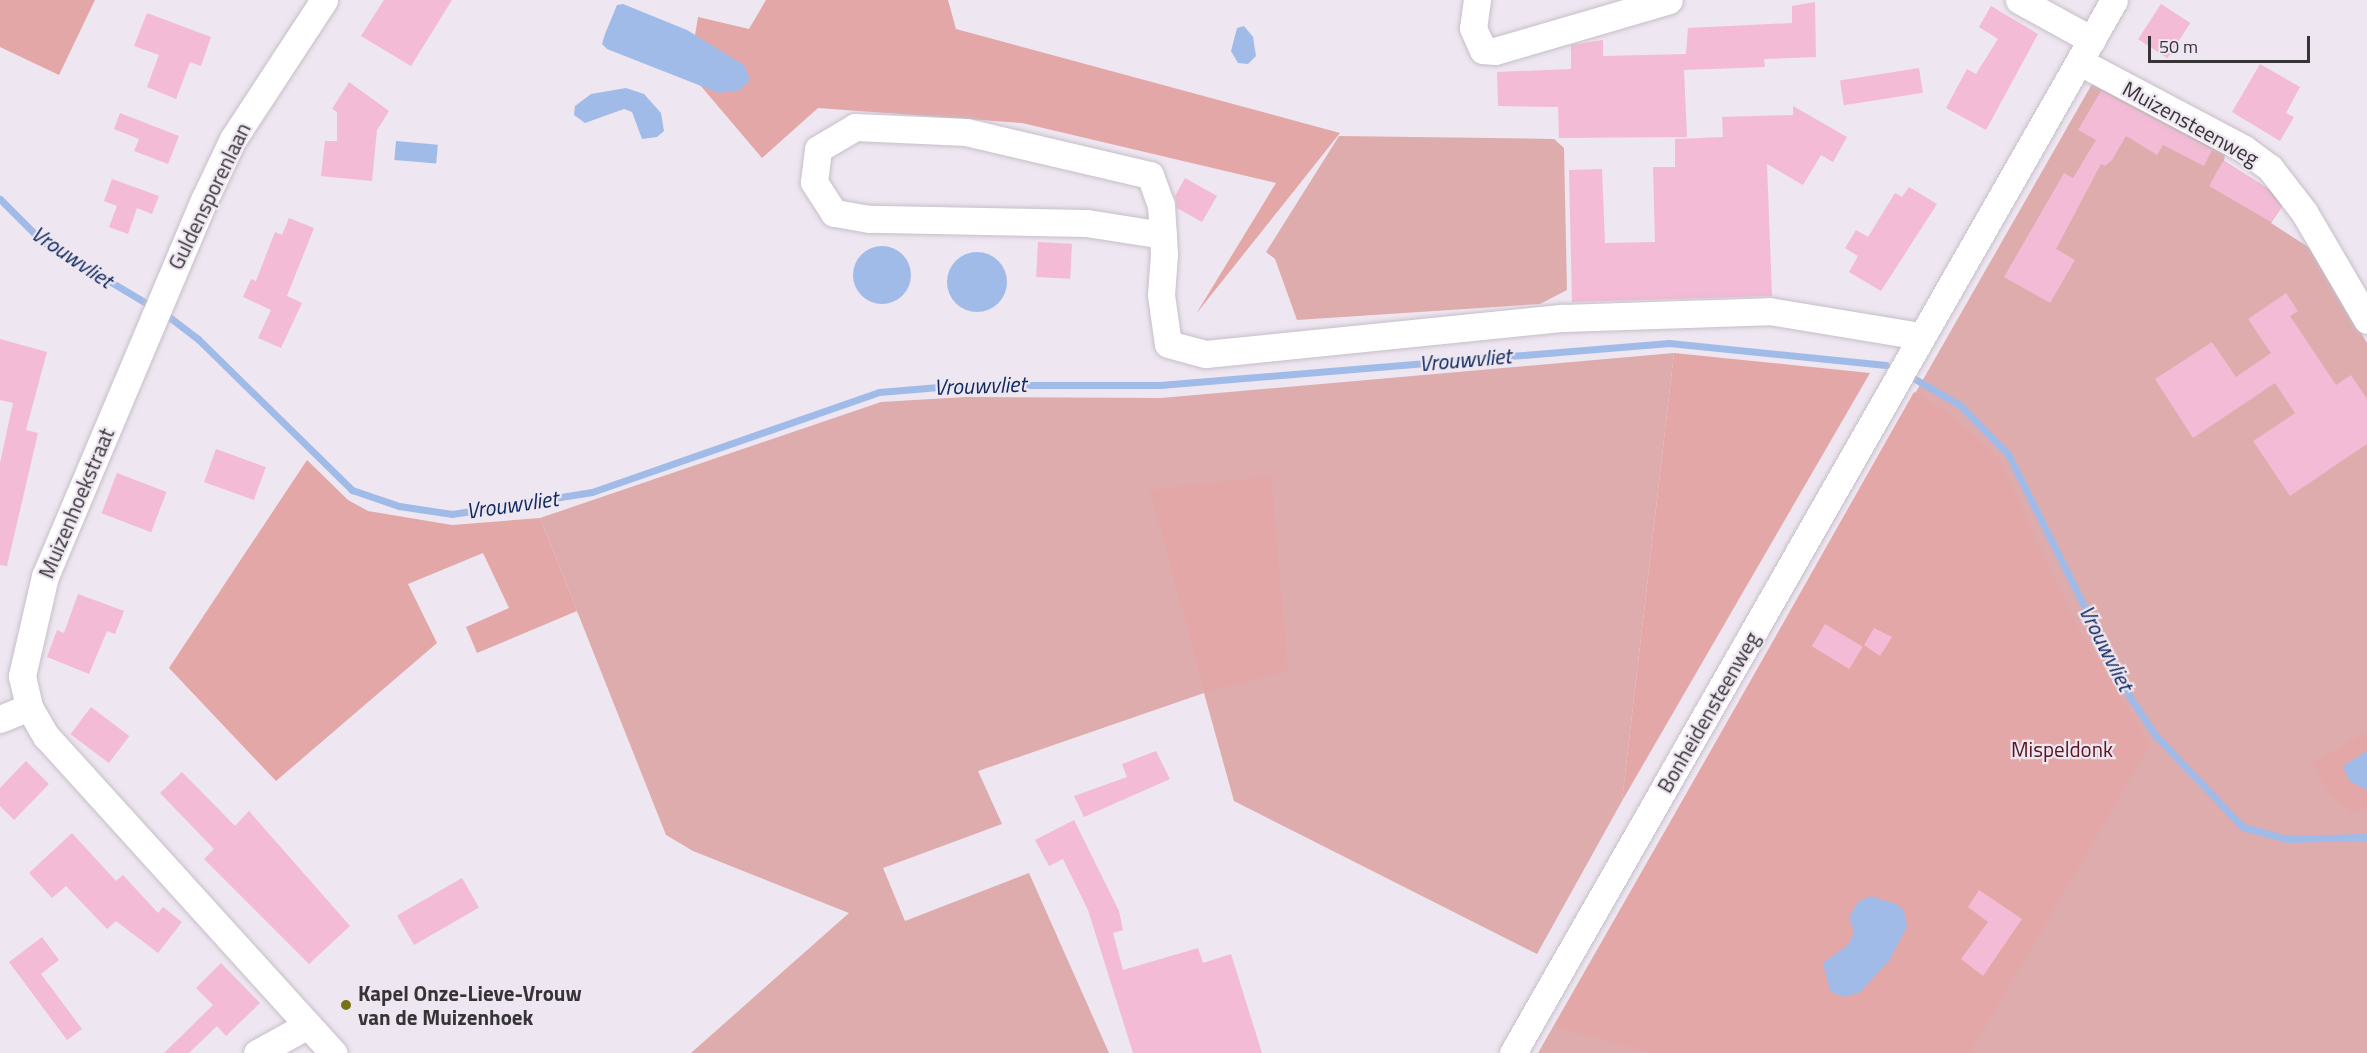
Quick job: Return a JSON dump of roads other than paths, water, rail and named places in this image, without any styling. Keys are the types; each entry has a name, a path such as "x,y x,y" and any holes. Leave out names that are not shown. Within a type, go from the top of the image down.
{"street":[{"name":"Guldensporenlaan","path":"157,310 233,139 324,0"},
{"path":"1476,0 1473,28 1483,50 1495,51 1669,0"},
{"name":"Muizensteenweg","path":"2019,0 2086,51 2244,149 2270,168 2304,212 2367,320"},
{"path":"1163,235 1086,223 869,219 834,213 814,182 818,149 855,127 966,132 1054,149 1150,175 1161,205 1163,235 1161,295 1168,344 1206,354 1563,318 1757,312 1906,363 2114,0"},
{"name":"Muizenhoekstraat","path":"157,310 42,585 24,654 22,676 30,706 46,736 333,1053"},
{"name":"Bonheidensteenweg","path":"1513,1053 1906,363"},
{"path":"0,719 30,706"},
{"path":"257,1053 309,1025"}],"water":[{"path":"623,4 687,30 744,65 750,79 741,90 719,93 607,49 602,44 605,34 617,5"},
{"path":"1244,26 1253,37 1256,56 1248,64 1238,63 1231,51 1237,28"},
{"path":"626,88 644,94 661,113 664,131 657,137 642,139 632,112 624,109 585,123 574,115 575,106 591,94"},
{"path":"396,141 438,145 436,164 394,160"},
{"path":"882,246 893,248 906,259 911,275 909,286 898,299 882,304 871,302 858,291 853,275 855,264 866,251"},
{"path":"977,252 994,257 1002,265 1007,282 1002,299 994,307 977,312 960,307 952,299 947,282 952,265 960,257"},
{"path":"2367,751 2367,790 2349,781 2343,766"},
{"path":"1871,896 1896,904 1904,911 1907,927 1889,961 1859,993 1843,997 1830,991 1823,963 1848,945 1854,933 1849,917 1858,902"}],"waterway":[{"name":"Vrouwvliet","path":"0,199 42,241 151,306"},
{"name":"Vrouwvliet","path":"164,313 198,339 352,490 399,506 452,514 592,492 879,392 963,385 1160,385 1669,343 1886,365"},
{"name":"Vrouwvliet","path":"1908,375 1960,405 2008,454 2128,694 2155,735 2243,827 2287,839 2367,837"}],"place":[{"name":"Kapel Onze-Lieve-Vrouw van de Muizenhoek","path":"346,1005"}],"park label":[{"name":"Mispeldonk","path":"2062,749"}]}
